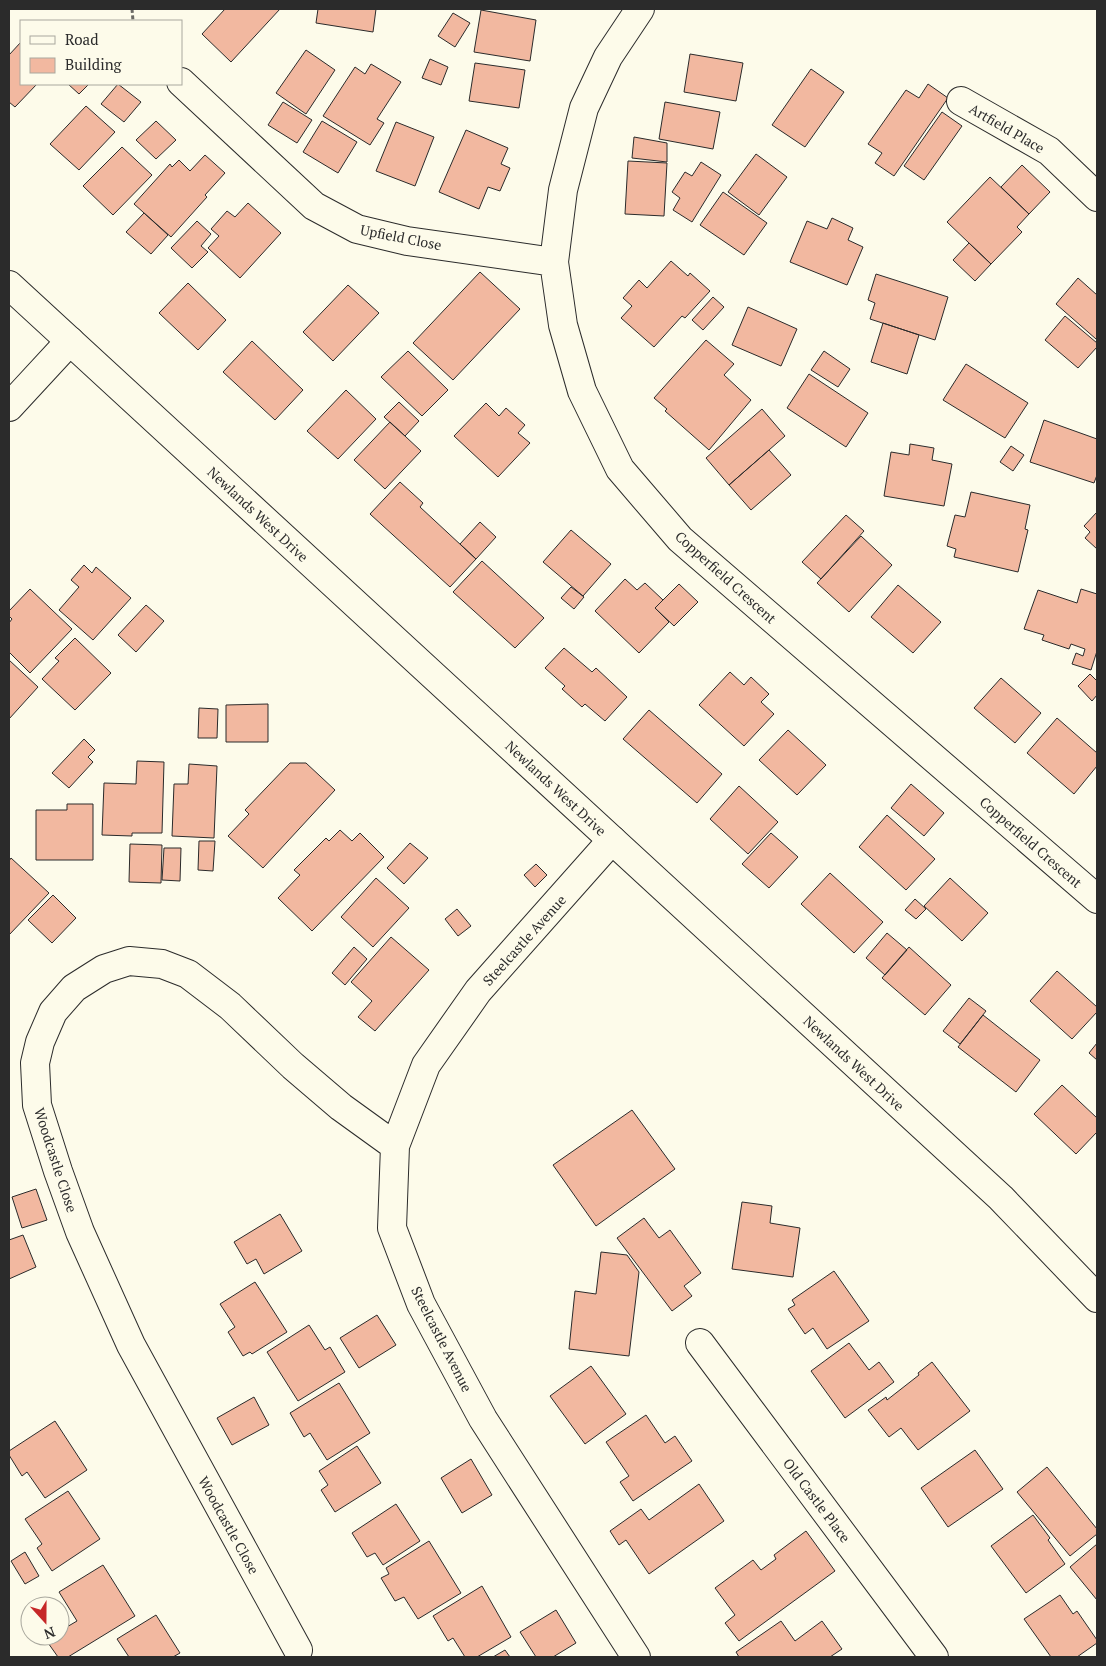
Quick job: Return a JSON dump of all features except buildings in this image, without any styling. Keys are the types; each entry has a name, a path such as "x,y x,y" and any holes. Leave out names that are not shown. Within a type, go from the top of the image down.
{"street":[{"name":"Copperfield Crescent","path":"640,9 608,57 584,108 563,190 554,262 563,325 582,391 620,469 680,539 1097,899"},
{"name":"Upfield Close","path":"182,83 314,206 357,229 407,241 554,262"},
{"name":"Artfield Place","path":"961,101 1048,151 1097,197"},
{"name":"Newlands West Drive","path":"9,285 1001,1198 1097,1298"},
{"path":"9,407 70,341"},
{"name":"Steelcastle Avenue","path":"612,840 478,991 426,1065 395,1146 392,1228 421,1304 483,1418 636,1657"},
{"name":"Woodcastle Close","path":"298,1650 131,1345 80,1232 37,1105 35,1063 40,1042 53,1012 74,988 104,969 129,961 162,964 188,974 230,1006 293,1066 341,1106 395,1146"},
{"name":"Old Castle Place","path":"700,1343 934,1657"}]}
